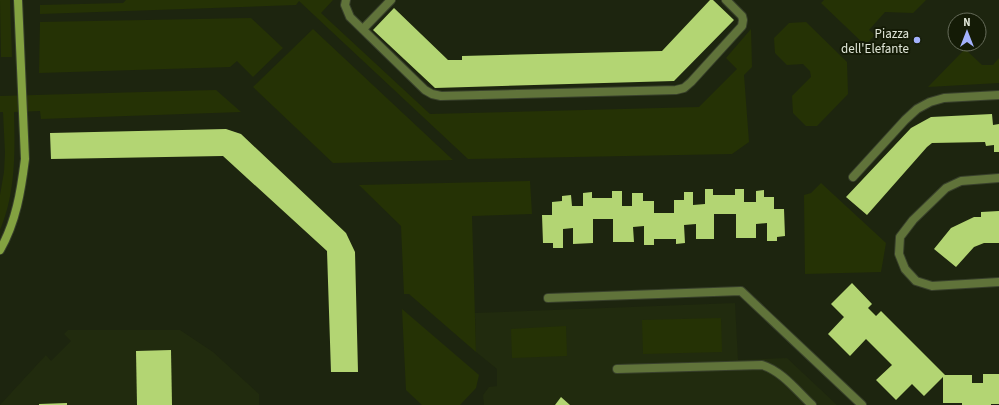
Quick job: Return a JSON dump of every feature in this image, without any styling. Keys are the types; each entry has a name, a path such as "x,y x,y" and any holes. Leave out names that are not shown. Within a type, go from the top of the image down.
{"main road":[{"path":"0,250 7,237 14,218 22,185 25,159 18,0"}],"lane":[{"path":"346,0 344,5 350,17 425,90 432,94 441,96 676,90 684,88 742,26 742,16 726,0"},
{"path":"363,29 390,0"},
{"path":"853,177 904,120 917,109 930,102 944,98 999,95"},
{"path":"999,178 961,181 946,188 913,220 900,237 899,254 904,269 916,281 932,286 999,282"},
{"path":"548,298 741,291 862,405"},
{"path":"618,369 762,365 777,372 812,405"}],"shaded area":[{"path":"0,0 10,0 12,57 1,57"},
{"path":"126,0 333,0 321,13 430,114 699,107 737,69 726,58 751,29 752,67 744,75 749,142 732,154 468,159 299,1 296,5 40,14 40,5 123,3"},
{"path":"824,0 926,0 913,13 885,12 869,30 875,35 865,45 821,3"},
{"path":"251,18 283,48 253,77 237,61 230,67 39,73 40,22"},
{"path":"806,22 847,62 848,94 817,126 806,126 793,113 792,96 811,77 810,71 803,64 787,65 775,53 774,38 789,23"},
{"path":"313,29 453,160 333,163 253,87"},
{"path":"962,52 968,52 982,65 993,65 999,58 999,83 928,87"},
{"path":"216,90 241,112 41,119 40,111 14,112 12,187 0,230 0,195 4,172 5,153 3,112 0,112 0,96"},
{"path":"530,181 532,214 472,216 476,352 409,294 404,294 401,226 359,185"},
{"path":"821,183 886,243 881,272 805,274 804,195 811,193"},
{"path":"735,303 738,360 787,358 837,405 484,405 483,395 489,387 497,386 497,369 476,352 475,313"},
{"path":"402,309 479,375 476,388 460,405 422,405 406,390"},
{"path":"721,318 722,352 643,354 642,320"},
{"path":"566,326 567,356 512,358 511,329"},
{"path":"68,330 180,330 213,352 259,394 259,405 0,405 46,355 51,361 71,341 64,334"}],"building":[{"path":"710,0 713,0 734,20 674,81 435,88 373,30 394,8 448,60 462,60 462,56 662,51"},
{"path":"992,114 993,125 999,124 999,152 994,152 994,145 986,146 985,142 932,143 867,215 846,197 911,128 931,117"},
{"path":"226,129 241,134 346,233 355,252 358,372 331,372 327,251 223,156 51,159 50,133"},
{"path":"705,189 713,189 713,195 735,195 735,189 744,189 744,202 756,202 756,191 764,190 764,197 774,197 774,209 784,209 785,236 777,237 777,241 767,241 767,223 756,224 756,238 736,238 736,214 714,214 714,239 696,239 696,224 684,225 685,243 676,244 676,239 654,239 654,245 644,245 644,226 633,227 634,242 613,242 613,219 593,219 593,243 573,244 573,228 563,229 563,248 553,248 553,243 543,243 542,215 552,215 552,202 562,201 562,196 571,195 572,206 583,206 583,193 592,192 592,198 612,198 612,191 622,191 622,206 632,206 632,193 643,193 643,201 654,201 654,213 674,213 674,200 684,200 684,192 693,192 693,205 705,204"},
{"path":"999,211 999,243 984,243 974,247 956,267 934,249 951,228 974,217 981,217 981,212"},
{"path":"852,283 872,304 868,308 876,316 881,311 945,375 972,375 972,383 983,383 983,374 999,374 999,404 962,405 962,403 943,403 943,377 924,396 912,384 896,400 876,380 892,365 866,339 850,356 828,334 844,317 831,304"},
{"path":"171,350 172,405 137,405 136,351"},
{"path":"561,397 570,405 555,405"},
{"path":"67,403 67,405 39,405 39,404"}],"place":[{"name":"Piazza dell'Elefante","path":"917,40"}]}
